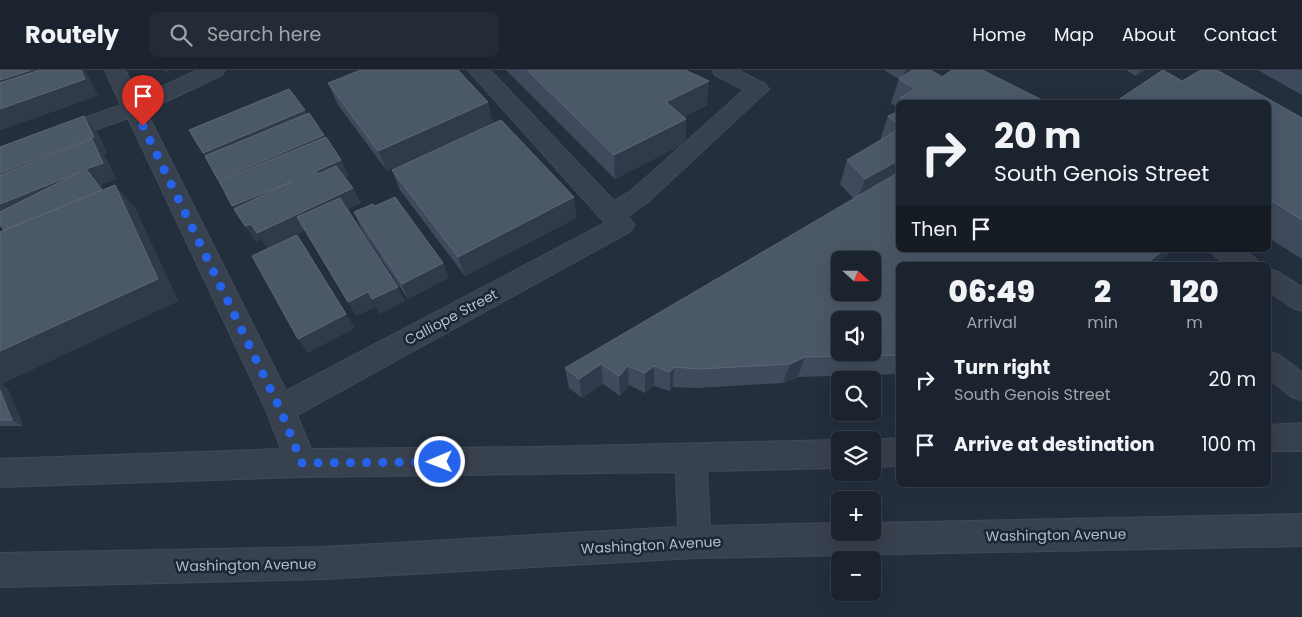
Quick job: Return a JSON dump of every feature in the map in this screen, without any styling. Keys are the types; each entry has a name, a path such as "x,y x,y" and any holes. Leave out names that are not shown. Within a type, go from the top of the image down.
{"street":[{"path":"115,70 280,409 302,463"},
{"path":"0,156 134,108 215,70"},
{"path":"478,70 617,219"},
{"name":"Calliope Street","path":"280,409 617,219 758,89 722,70"},
{"path":"1227,252 1242,262"},
{"path":"1271,280 1302,300"},
{"path":"1271,365 1302,388"},
{"path":"1271,438 1302,437"},
{"path":"881,452 896,452"},
{"path":"0,473 302,463 831,454"},
{"path":"691,458 695,542"},
{"name":"Washington Avenue","path":"0,570 323,563 695,542 1302,530"}],"building":[{"path":"0,70 31,70 0,80"},
{"path":"40,70 81,70 85,79 0,109 0,83"},
{"path":"361,70 458,70 488,102 378,151 328,83"},
{"path":"527,70 685,70 709,81 666,102 686,119 614,155"},
{"path":"913,70 931,70 942,77 952,70 982,70 1042,100 902,100 900,98 915,89 899,79"},
{"path":"1163,70 1182,81 1201,70 1217,70 1270,100 1118,100"},
{"path":"289,89 305,110 203,153 189,130"},
{"path":"1271,100 1302,118 1302,220 1271,200"},
{"path":"896,112 896,123 888,116"},
{"path":"309,113 324,135 218,180 205,156"},
{"path":"84,116 94,137 0,173 0,147"},
{"path":"501,120 574,197 458,257 392,170"},
{"path":"896,131 896,162 865,179 847,160"},
{"path":"326,137 341,160 316,171 318,174 336,166 353,188 257,233 251,224 245,226 234,209 293,181 232,206 219,181"},
{"path":"92,139 103,163 86,169 102,190 4,230 0,225 0,212 80,172 0,204 0,175"},
{"path":"896,174 896,252 1161,252 1148,262 896,262 896,355 881,355 881,311 831,311 831,356 805,357 790,364 700,369 674,367 670,372 654,366 645,373 628,366 619,376 601,364 579,379 565,368"},
{"path":"115,185 158,279 0,351 0,232"},
{"path":"395,197 443,263 402,284 354,212 373,204 375,206"},
{"path":"340,198 398,287 372,299 368,292 348,302 297,217"},
{"path":"297,235 346,314 298,339 252,256"},
{"path":"0,390 12,420 0,420"}],"route":[{"path":"143,126 280,409 302,463 440,462"}]}
